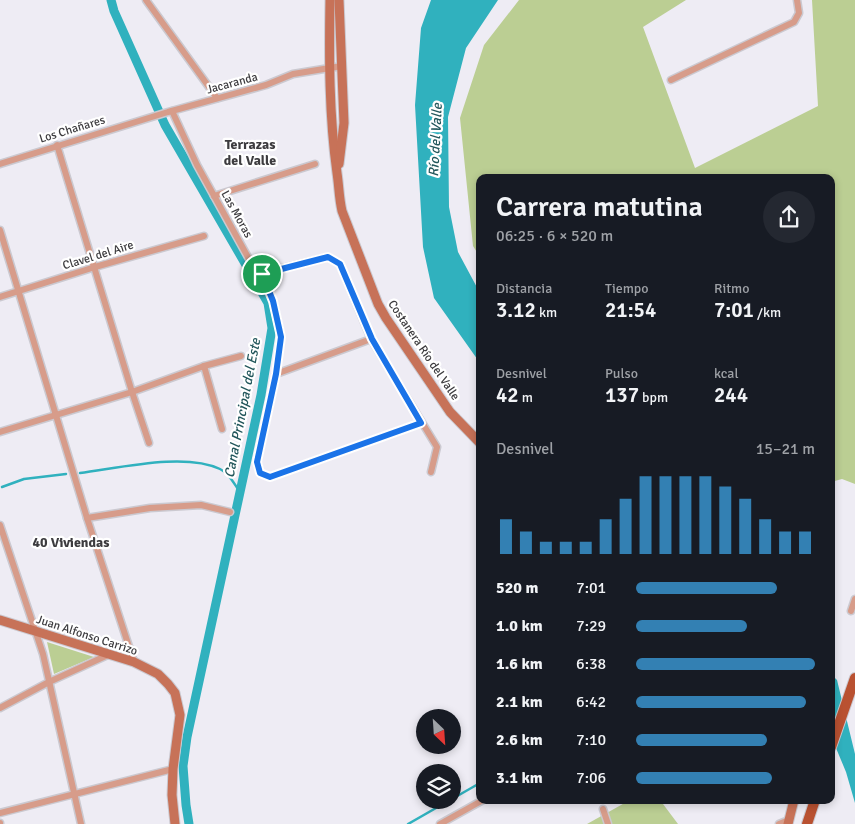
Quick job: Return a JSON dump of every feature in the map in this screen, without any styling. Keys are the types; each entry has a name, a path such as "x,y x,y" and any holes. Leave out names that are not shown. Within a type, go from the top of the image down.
{"main road":[{"name":"Costanera Río del Valle","path":"330,0 329,67 332,141 342,211 378,304 400,340 450,412 476,439"},
{"name":"Costanera Río del Valle","path":"338,176 344,123 339,0"},
{"name":"Juan Alfonso Carrizo","path":"0,620 134,662 158,674 168,684 175,693 180,714 173,770 172,795 175,824"},
{"path":"835,736 855,678"},
{"path":"789,822 793,804"},
{"path":"807,824 813,804"}],"street":[{"path":"146,0 217,98"},
{"path":"671,80 794,22 799,13 797,0"},
{"name":"Jacaranda","path":"152,118 170,111 266,85 293,74 342,66"},
{"name":"Las Moras","path":"170,111 197,165 254,268 262,274 273,301 281,337 276,374 257,462 260,473 270,477 421,423"},
{"name":"Los Chañares","path":"0,164 57,145 152,118"},
{"path":"57,145 149,443"},
{"path":"214,196 315,164"},
{"path":"0,230 55,415 134,662"},
{"name":"Clavel del Aire","path":"0,297 95,267 204,236"},
{"path":"262,274 328,257 340,264 372,339 437,447 431,472"},
{"path":"276,374 372,339"},
{"path":"0,432 132,392 204,366 241,356"},
{"path":"204,366 222,428"},
{"path":"87,518 150,508 201,505 230,512"},
{"path":"0,524 43,654 81,824"},
{"path":"851,611 855,599"},
{"path":"0,708 49,682 110,654"},
{"path":"0,813 173,770"},
{"path":"440,824 476,804"},
{"path":"603,809 608,824"},
{"path":"779,824 789,822"}],"green space":[{"path":"519,0 686,0 643,27 695,168 818,106 812,0 855,0 855,484 842,479 835,481 835,174 476,174 476,251 473,246 460,118 484,45"},
{"path":"47,642 94,657 54,674"},
{"path":"623,804 663,804 678,824 587,824"}],"water":[{"name":"Río del Valle","path":"431,0 498,0 466,48 448,117 449,207 458,252 476,286 476,357 434,298 423,247 415,105 421,28"},
{"path":"835,678 855,754 855,803 846,772 835,746"}],"waterway":[{"name":"Canal Principal del Este","path":"111,0 114,11 165,125 268,303 272,328 261,395 187,737 183,766 189,824"},
{"path":"80,473 171,461 206,464 223,471 229,476 240,492"},
{"path":"2,487 24,479 66,474"},
{"path":"461,794 476,785"},
{"path":"408,824 434,809"}],"district":[{"name":"Terrazas del Valle","path":"250,152"},
{"name":"40 Viviendas","path":"71,542"}],"route":[{"path":"328,257 340,264 372,339 421,423 270,477 260,473 257,462 276,374 281,337 273,301 262,274 275,269 328,257"}]}
